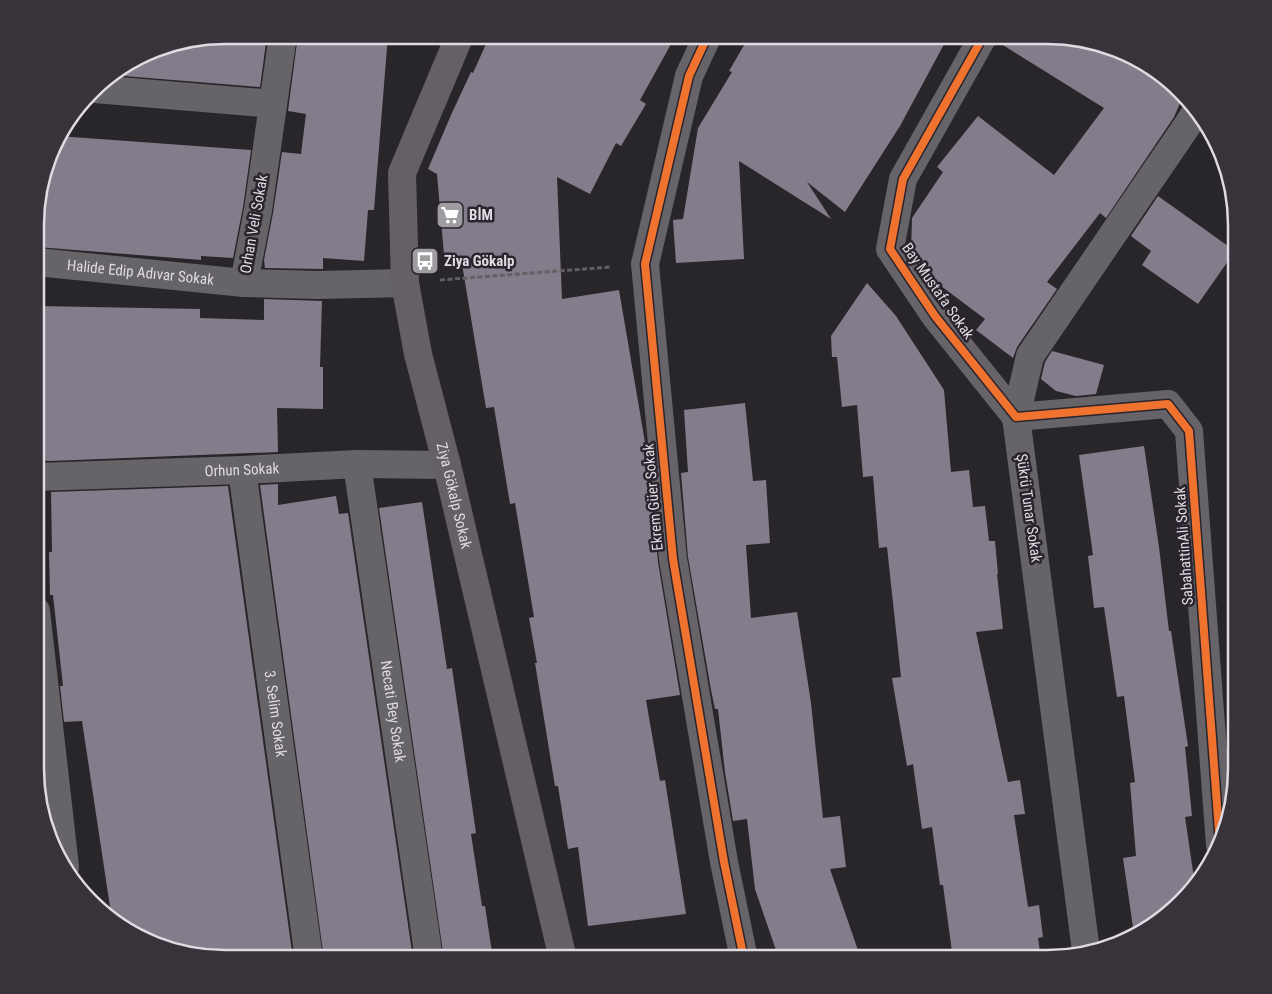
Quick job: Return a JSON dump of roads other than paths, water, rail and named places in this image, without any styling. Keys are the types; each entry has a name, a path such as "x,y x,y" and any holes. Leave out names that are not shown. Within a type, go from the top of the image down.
{"main road":[{"name":"Ziya Gökalp Sokak","path":"456,44 402,173 405,283 418,354 447,465 561,950"}],"street":[{"name":"Orhan Veli Sokak","path":"282,44 258,210 244,283 318,285 405,283"},
{"name":"Ekrem Güer Sokak","path":"704,44 689,76 645,264 673,560 724,862 742,950"},
{"name":"Bay Mustafa Sokak","path":"979,44 903,180 890,249 935,316 1016,417"},
{"path":"106,89 272,104"},
{"name":"Şükrü Tunar Sokak","path":"1085,946 1016,417 1030,356 1193,118"},
{"name":"Halide Edip Adıvar Sokak","path":"44,263 244,283"},
{"name":"SabahattinAli Sokak","path":"1016,417 1168,404 1189,432 1219,828"},
{"name":"Orhun Sokak","path":"44,477 357,464 447,465"},
{"name":"Necati Bey Sokak","path":"357,464 429,950"},
{"name":"3. Selim Sokak","path":"242,470 308,950"},
{"path":"44,682 63,851"}],"place":[{"name":"BİM","path":"450,215"},
{"name":"Ziya Gökalp","path":"425,261"}]}
